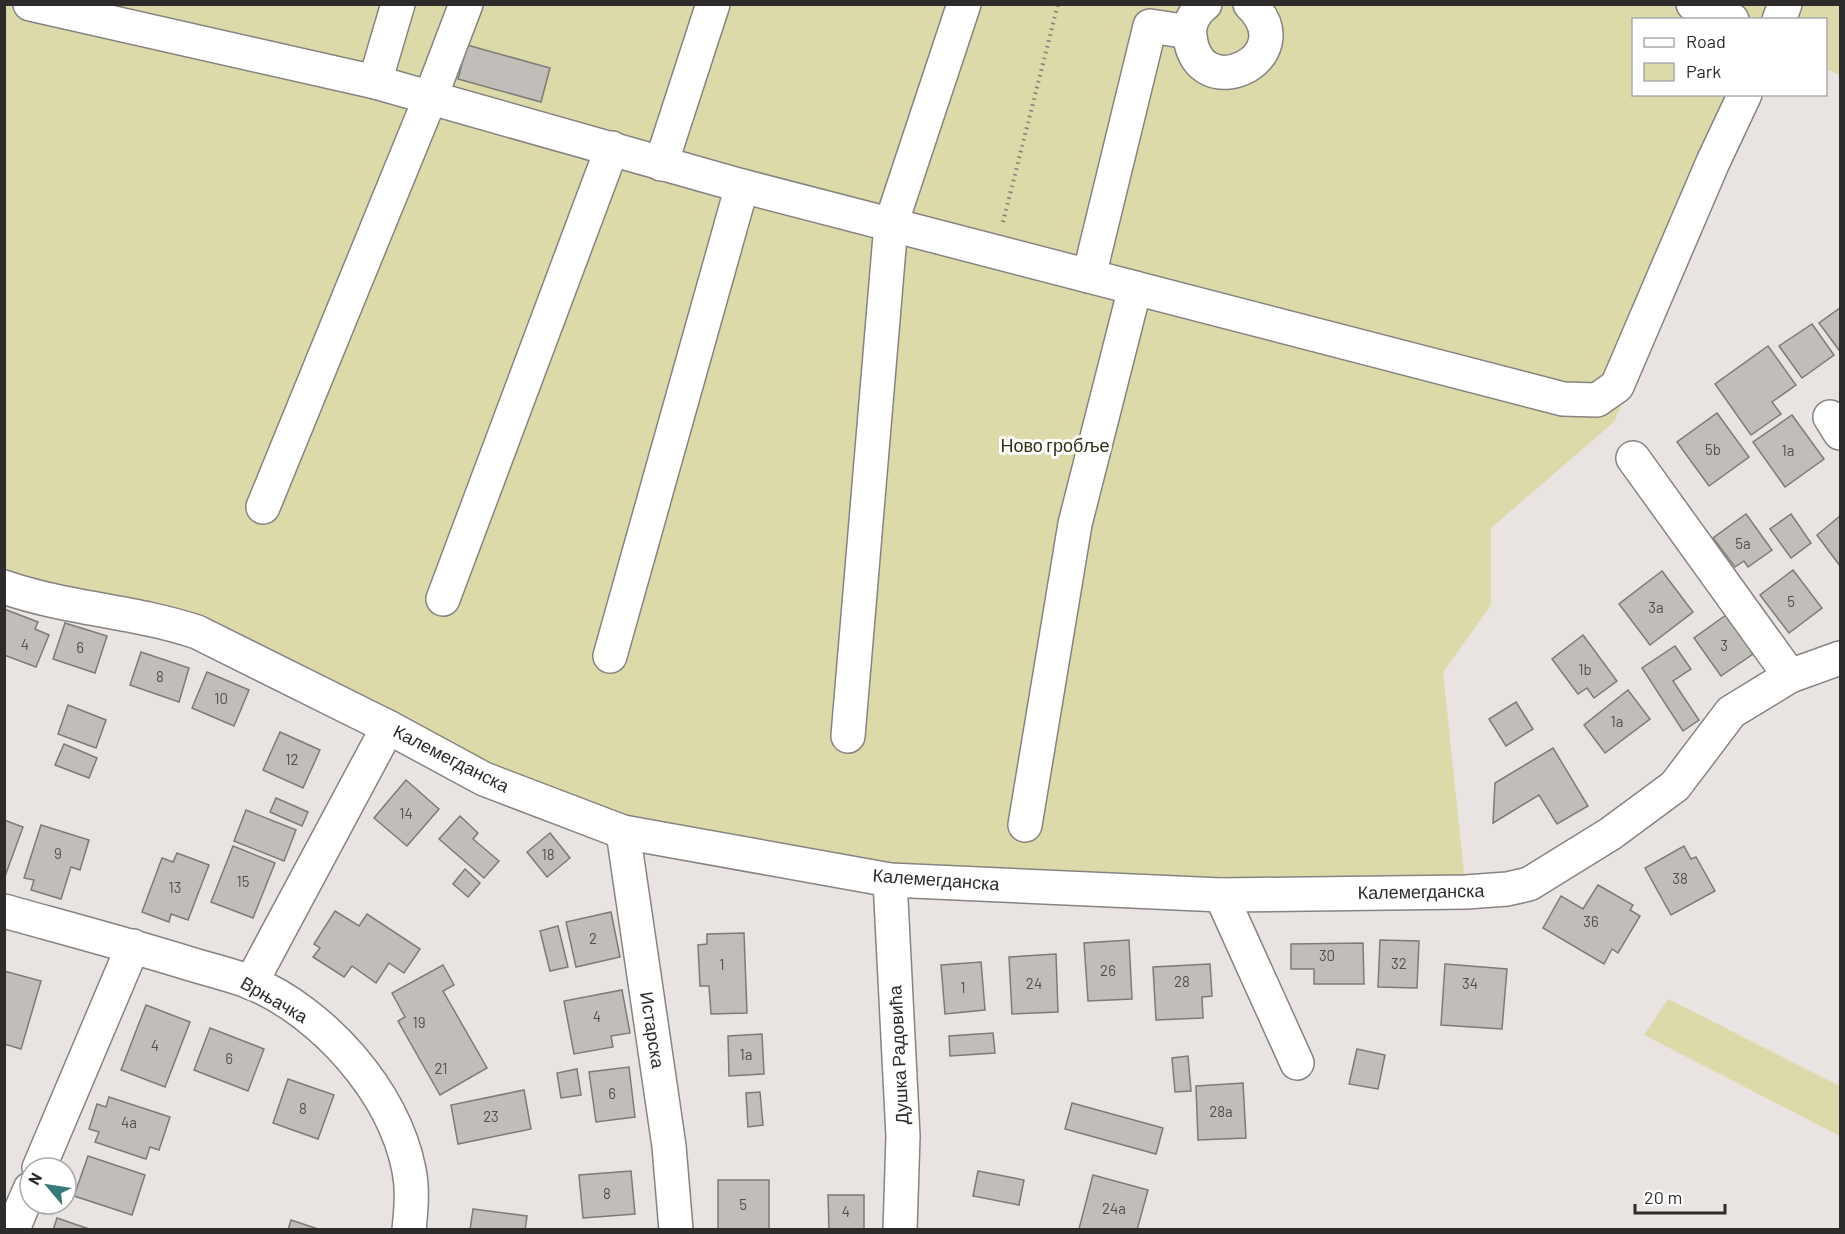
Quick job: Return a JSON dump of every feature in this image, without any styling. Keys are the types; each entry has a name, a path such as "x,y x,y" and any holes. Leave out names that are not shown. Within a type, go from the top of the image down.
{"street":[{"path":"30,4 431,96 742,186 1563,399 1597,400 1617,386 1713,162 1744,96"},
{"path":"375,82 398,4"},
{"path":"263,507 431,96 466,4"},
{"path":"661,164 713,4"},
{"path":"848,736 891,224 964,4"},
{"path":"1089,276 1150,26 1197,18 1190,45 1203,64 1225,73 1237,72 1257,59 1265,36 1264,24 1250,4"},
{"path":"1693,4 1727,18"},
{"path":"443,599 612,148"},
{"path":"610,656 742,186"},
{"path":"1025,825 1075,524 1135,288"},
{"path":"1634,458 1790,676"},
{"name":"Калемегданска","path":"4,587 32,596 161,621 197,632 388,727 484,779 623,832 890,880 1221,895 1466,892 1507,890 1529,884 1610,834 1675,786 1731,712 1790,676 1840,658"},
{"path":"251,983 388,727"},
{"name":"Истарска","path":"623,832 669,1146 676,1230"},
{"name":"Душка Радовића","path":"890,880 903,1136 900,1230"},
{"path":"1221,895 1297,1063"},
{"name":"Врњачка","path":"4,911 133,946 251,983 294,1008 332,1036 358,1065 381,1097 403,1145 412,1200 409,1230"},
{"path":"44,1156 133,946"},
{"path":"15,1224 18,1216"}],"path":[{"path":"996,252 1058,4"}],"green space":[{"name":"Ново гробље","path":"1840,4 1840,75 1827,69 1827,18 1632,18 1632,96 1754,96 1614,422 1491,528 1491,605 1443,672 1466,892 890,880 623,832 197,632 5,587 4,5"},
{"path":"1668,999 1840,1086 1840,1136 1644,1035"}],"building":[{"path":"467,45 550,68 541,102 458,79"},
{"path":"1840,308 1840,349 1839,350 1819,323"},
{"path":"1812,324 1834,355 1802,378 1779,346"},
{"path":"1768,346 1796,385 1772,402 1781,414 1751,435 1715,384"},
{"path":"1717,413 1749,457 1709,486 1677,442"},
{"path":"1792,415 1824,459 1785,487 1753,442"},
{"path":"1746,514 1772,550 1748,567 1744,561 1735,567 1713,538"},
{"path":"1791,514 1811,543 1791,558 1770,529"},
{"path":"1840,516 1840,566 1817,535"},
{"path":"1793,570 1822,608 1789,633 1760,595"},
{"path":"1662,571 1693,612 1650,645 1619,604"},
{"path":"4,609 38,622 35,629 49,635 36,667 4,655"},
{"path":"1726,615 1753,654 1721,676 1694,638"},
{"path":"65,623 107,636 95,673 53,659"},
{"path":"1583,635 1617,681 1594,698 1587,688 1578,694 1552,659"},
{"path":"1675,646 1691,669 1673,681 1699,720 1683,731 1642,668"},
{"path":"141,652 189,668 179,702 130,685"},
{"path":"207,672 249,690 234,726 192,708"},
{"path":"1628,690 1650,719 1605,753 1584,725"},
{"path":"1516,702 1533,729 1506,746 1489,719"},
{"path":"68,705 106,720 96,748 58,734"},
{"path":"280,732 320,750 303,788 263,770"},
{"path":"64,744 97,758 89,778 55,765"},
{"path":"1553,748 1588,806 1557,824 1539,795 1493,823 1495,783"},
{"path":"406,780 439,809 407,846 374,818"},
{"path":"276,798 308,812 302,826 270,812"},
{"path":"246,810 296,830 284,861 234,841"},
{"path":"460,816 478,833 473,839 499,861 484,878 439,839"},
{"path":"4,820 23,827 4,879"},
{"path":"41,825 89,840 80,870 71,867 61,899 31,890 34,880 24,878"},
{"path":"550,833 570,858 547,877 527,852"},
{"path":"233,846 275,863 253,918 211,902"},
{"path":"1684,846 1691,859 1696,857 1715,891 1671,915 1645,868"},
{"path":"177,853 209,865 188,920 171,914 169,922 142,912 162,858 173,862"},
{"path":"465,869 480,883 468,897 453,884"},
{"path":"1598,885 1633,905 1630,910 1640,916 1618,953 1612,949 1604,964 1543,928 1561,896 1583,909"},
{"path":"335,911 359,926 367,914 420,949 404,973 389,963 376,983 352,966 344,977 313,957 320,948 314,944"},
{"path":"611,912 620,957 576,967 566,922"},
{"path":"558,926 568,967 550,971 540,931"},
{"path":"744,933 747,1013 711,1014 709,986 700,986 698,945 707,944 707,934"},
{"path":"1129,940 1132,999 1088,1001 1084,943"},
{"path":"1380,940 1419,941 1417,988 1378,987"},
{"path":"1363,943 1364,984 1314,984 1314,969 1291,969 1291,944"},
{"path":"1056,954 1058,1012 1012,1014 1009,957"},
{"path":"981,962 985,1010 945,1014 941,965"},
{"path":"1210,964 1212,996 1202,997 1203,1018 1156,1020 1153,967"},
{"path":"1445,964 1507,969 1502,1029 1441,1025"},
{"path":"443,965 454,985 443,991 487,1068 440,1095 398,1021 405,1017 392,993"},
{"path":"4,971 41,981 21,1049 4,1044"},
{"path":"622,990 630,1033 611,1036 613,1047 574,1054 564,1001"},
{"path":"146,1005 190,1022 165,1087 121,1070"},
{"path":"210,1028 264,1049 248,1091 194,1070"},
{"path":"993,1033 995,1053 950,1056 949,1036"},
{"path":"762,1034 764,1074 729,1076 728,1036"},
{"path":"1357,1049 1385,1055 1378,1089 1349,1084"},
{"path":"1188,1056 1191,1091 1175,1092 1172,1058"},
{"path":"629,1067 635,1117 596,1122 589,1072"},
{"path":"577,1069 581,1095 561,1098 557,1073"},
{"path":"288,1079 334,1095 318,1139 273,1123"},
{"path":"1243,1083 1246,1138 1198,1140 1196,1086"},
{"path":"524,1090 531,1129 458,1144 451,1105"},
{"path":"760,1092 763,1125 748,1127 746,1093"},
{"path":"109,1097 170,1117 159,1150 150,1147 146,1159 95,1142 99,1132 89,1129 97,1104 106,1107"},
{"path":"1072,1103 1163,1128 1156,1154 1065,1129"},
{"path":"88,1156 145,1175 132,1215 78,1197 78,1185"},
{"path":"631,1171 635,1214 583,1218 579,1175"},
{"path":"978,1171 1024,1180 1019,1205 973,1196"},
{"path":"1093,1175 1148,1190 1137,1230 1079,1229"},
{"path":"718,1180 769,1180 769,1230 718,1230"},
{"path":"828,1195 864,1195 864,1230 829,1230"},
{"path":"473,1209 527,1216 525,1230 470,1230"},
{"path":"57,1218 92,1230 53,1230"},
{"path":"291,1220 321,1230 288,1230"}]}
